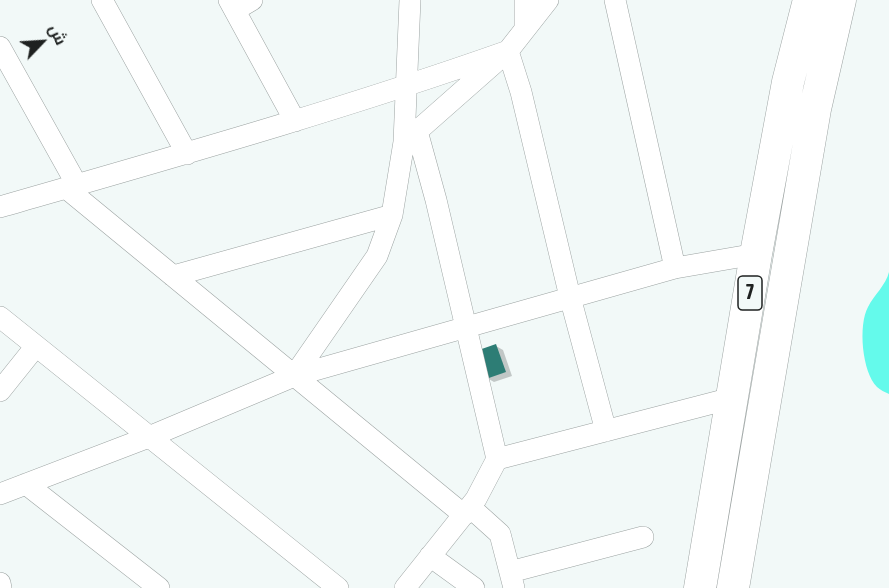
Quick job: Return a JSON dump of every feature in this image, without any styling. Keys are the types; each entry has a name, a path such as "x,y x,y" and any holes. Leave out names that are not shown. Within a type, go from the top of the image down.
{"highway":[{"name":"7","path":"700,588 756,254 788,82 809,0"},
{"name":"7","path":"733,588 815,109 840,0"}],"street":[{"path":"102,0 187,154"},
{"path":"405,588 476,500 497,459 436,200 411,137 405,87 410,0"},
{"path":"525,0 525,29"},
{"path":"294,376 377,256 392,215 411,137 508,51 548,0"},
{"path":"615,0 675,268"},
{"path":"239,3 295,121"},
{"path":"0,46 71,187 173,276 294,376 467,511 500,534 512,580 643,537"},
{"path":"0,207 295,121 405,87 508,51"},
{"path":"508,51 521,92 570,297 606,431"},
{"path":"173,276 392,215"},
{"path":"0,494 149,437 294,376 675,268 756,254"},
{"path":"0,317 338,588"},
{"path":"0,391 36,346"},
{"path":"497,459 732,398"},
{"path":"26,484 158,588"},
{"path":"430,556 474,588"},
{"path":"0,584 1,588"}],"water":[{"path":"889,272 889,394 878,388 872,380 865,360 862,336 868,307"}],"building":[{"path":"496,344 506,372 486,379 476,351"}]}
